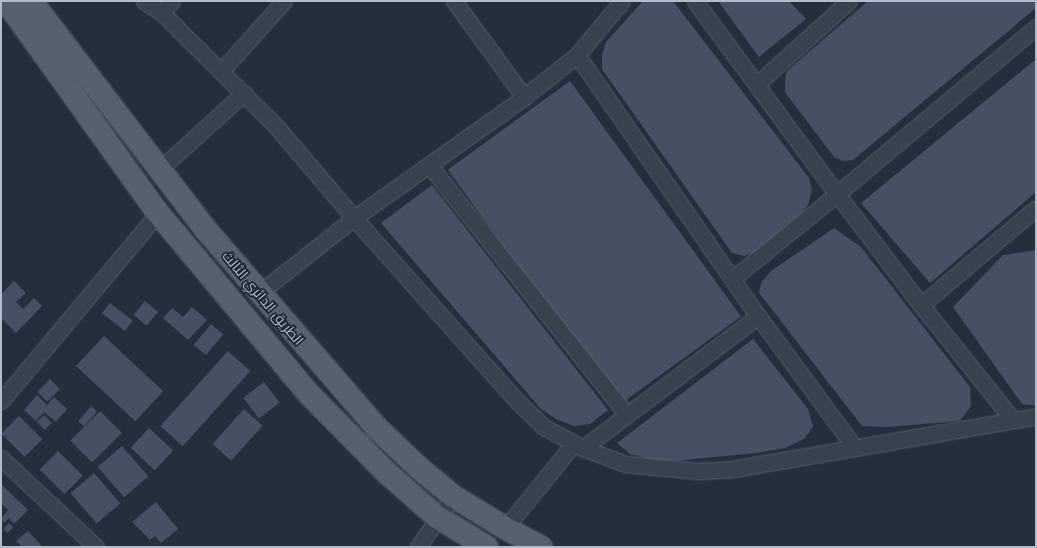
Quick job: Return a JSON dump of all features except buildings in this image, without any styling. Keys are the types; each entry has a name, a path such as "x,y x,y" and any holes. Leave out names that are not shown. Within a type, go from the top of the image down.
{"main road":[{"name":"الطريق الدائري الثالث","path":"6,1 158,213 309,394 387,473 437,517 487,547"},
{"name":"الطريق الدائري الثالث","path":"31,1 159,170 259,293 376,427 418,467 452,496 505,528 541,547"}],"street":[{"path":"144,1 162,13 222,70 276,126 354,218 519,403 544,427 578,446 625,464 699,471 733,469 1036,416"},
{"path":"162,13 172,1"},
{"path":"222,70 284,1"},
{"path":"454,1 524,97"},
{"path":"259,293 354,218 524,97 576,55 622,1"},
{"path":"695,1 921,305 1013,420"},
{"path":"757,84 849,1"},
{"path":"732,279 837,194 1036,27"},
{"path":"576,55 758,316 855,448"},
{"path":"159,170 244,93"},
{"path":"429,165 627,415"},
{"path":"921,305 1036,208"},
{"path":"1,401 158,213"},
{"path":"505,528 578,446 627,415 758,316"},
{"path":"1,458 96,547"},
{"path":"418,547 452,496"}]}
